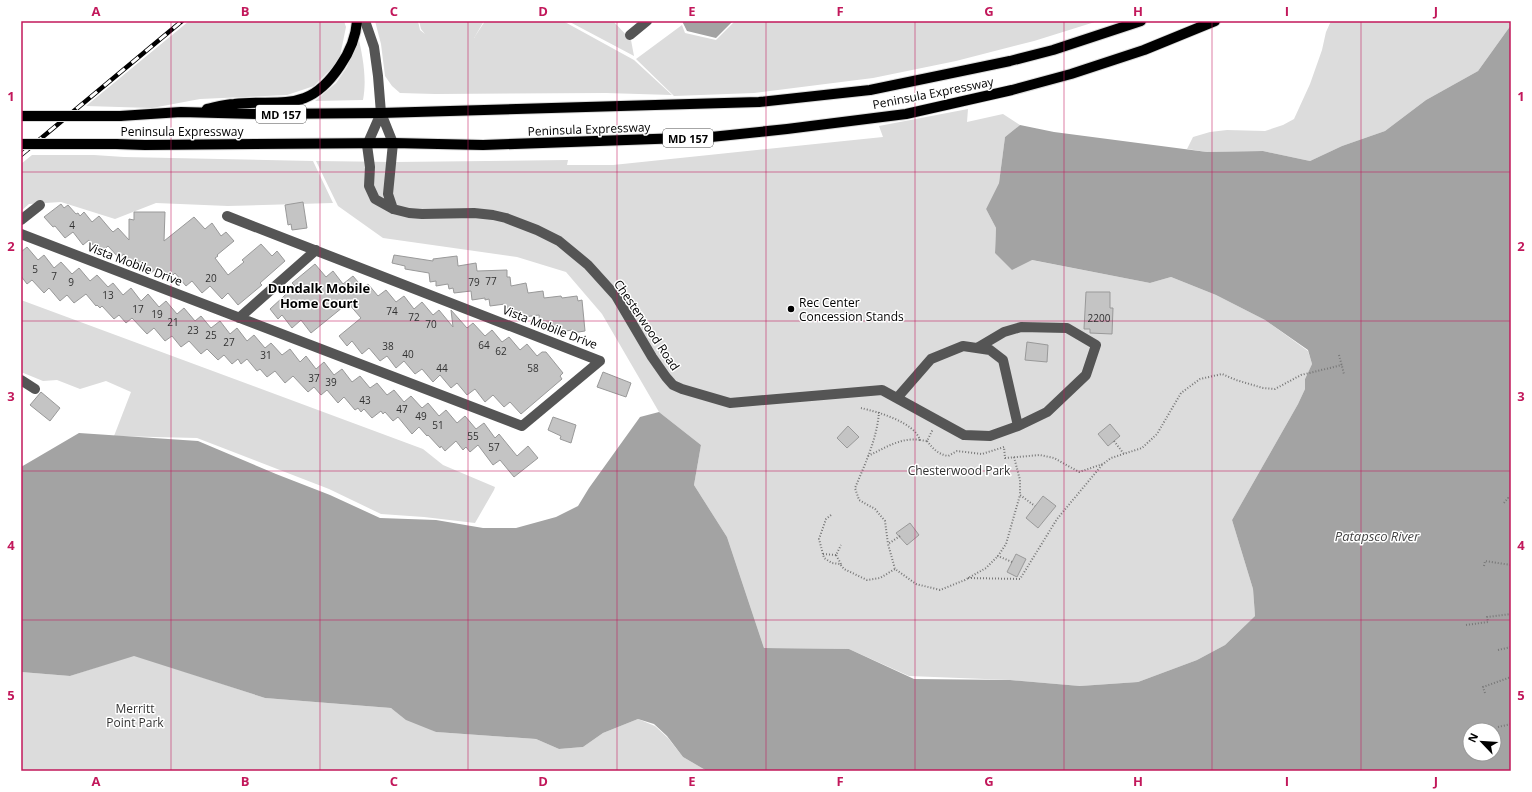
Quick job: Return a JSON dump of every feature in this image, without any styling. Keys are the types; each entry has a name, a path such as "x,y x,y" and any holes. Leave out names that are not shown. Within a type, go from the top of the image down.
{"main road":[{"path":"189,112 234,104 290,103 305,98 318,91 333,76 343,61 351,46 357,21"},
{"name":"Peninsula Expressway","path":"21,116 120,116 189,112 260,114 381,113 751,103 870,90 1010,61 1053,50 1141,21"},
{"name":"Peninsula Expressway","path":"21,144 393,143 483,145 710,137 787,130 906,114 1012,90 1071,74 1144,50 1215,21"}],"street":[{"path":"365,21 374,48 381,113 393,143 388,194 393,209"},
{"path":"630,35 647,21"},
{"path":"366,144 381,113"},
{"name":"Chesterwood Road","path":"366,144 370,167 370,186 372,194 375,199 393,209 422,214 474,213 493,215 524,225 559,241 588,265 616,296 652,357 666,377 673,385 682,389 707,395 730,403 882,390 964,435 990,436 1018,426 1047,412 1086,375 1096,344 1067,328 1021,327 1004,332 977,348"},
{"path":"21,220 40,205"},
{"name":"Vista Mobile Drive","path":"21,234 522,426 600,360 227,216"},
{"path":"239,318 316,250"},
{"path":"897,398 931,359 963,346 990,350 1002,360 1018,426"},
{"path":"21,380 35,388"}],"path":[{"path":"1339,355 1344,374"},
{"path":"968,578 1020,579 1057,519 1103,464 1111,458 1142,448 1157,434 1181,393 1200,379 1222,374 1263,388 1274,389 1301,375 1342,364"},
{"path":"861,408 888,415 918,433 920,440"},
{"path":"879,412 878,423 868,456 855,488 859,500 875,509 885,521 888,544 895,569 916,584 940,590 968,578 986,568 998,556 1006,544 1020,495 1020,480 1014,457"},
{"path":"927,441 937,420"},
{"path":"868,456 901,440 913,439 927,441 934,450 942,455 948,456 957,451 982,454 1004,447 1005,458 1040,455 1054,458 1079,472 1103,464"},
{"path":"1114,441 1124,454"},
{"path":"1020,495 1035,506"},
{"path":"1504,503 1508,498 1511,500"},
{"path":"861,506 863,502"},
{"path":"831,515 826,519 819,539 824,558 832,563 840,564 842,567 867,580 880,578 895,569"},
{"path":"888,544 900,536"},
{"path":"836,555 841,545"},
{"path":"823,554 836,555"},
{"path":"836,555 842,567"},
{"path":"998,556 1012,562"},
{"path":"1484,566 1485,561 1511,565"},
{"path":"1466,625 1488,622 1487,617 1511,614"},
{"path":"1498,650 1511,647"},
{"path":"1485,693 1483,687 1511,677"}],"green space":[{"path":"189,21 344,21 346,27 339,61 314,86 287,95 200,99 152,108 86,106"},
{"path":"375,21 418,21 420,30 425,34 421,29 419,21 484,21 474,38 485,21 563,21 634,60 672,95 606,93 400,93 392,86 385,76 381,44"},
{"path":"568,21 613,21 631,40 634,56"},
{"path":"735,21 1098,21 1034,41 956,61 873,78 754,93 674,96 636,59 682,25 685,33 716,40"},
{"path":"1331,21 1511,21 1511,25 1478,71 1426,100 1385,131 1342,146 1310,161 1263,151 1207,152 1187,149 1193,137 1210,132 1227,130 1265,131 1283,125 1294,119 1310,84 1322,50 1326,32"},
{"path":"358,36 364,68 365,84 363,100 315,101 336,83 347,67"},
{"name":"Chesterwood Park","path":"968,109 967,122 1003,114 1020,125 1005,137 999,183 986,209 996,228 995,253 1150,283 1171,277 1216,295 1265,320 1308,351 1312,364 1305,379 1305,389 1298,404 1232,520 1253,589 1255,616 1225,645 1197,660 1138,682 1080,686 1010,680 909,676 849,649 764,648 727,537 694,485 701,445 659,412 602,314 566,272 517,257 383,238 338,206 316,161 395,162 568,160 567,165 613,165 883,137 879,126"},
{"path":"32,155 94,155 313,161 333,203 228,206 156,203 115,219 61,202 29,204 21,211 21,164"},
{"path":"21,300 423,449 443,465 495,487 494,490 475,523 381,514 329,489 197,438 114,436 131,392 106,381 80,389 57,380 43,381 21,372"},
{"name":"Merritt Point Park","path":"134,655 265,698 391,708 436,732 536,739 559,749 583,747 603,733 638,719 655,726 668,738 683,757 707,771 21,771 21,672 70,676"}],"water":[{"path":"682,21 733,21 716,38 687,31"},
{"name":"Patapsco River","path":"1511,25 1511,771 707,771 683,757 667,736 654,724 638,719 603,733 583,747 559,749 536,739 436,732 406,720 391,708 265,698 134,656 70,676 21,672 21,467 79,433 198,441 330,495 380,518 436,520 483,528 516,528 556,517 578,506 589,488 640,417 659,412 701,445 694,485 727,537 764,648 849,649 914,679 1010,680 1080,686 1138,682 1197,660 1225,645 1255,616 1253,589 1232,520 1305,389 1305,379 1312,364 1308,350 1265,320 1216,295 1171,277 1150,283 1032,260 1012,270 995,253 996,228 986,209 999,183 1005,137 1020,125 1054,132 1207,152 1263,151 1310,161 1342,146 1385,131 1426,100 1478,71"}],"building":[{"path":"303,202 307,228 292,230 291,224 288,225 285,205"},
{"path":"61,204 64,208 68,205 76,214 78,213 80,216 84,212 92,222 99,216 113,232 118,228 129,240 129,219 134,220 134,212 165,212 164,241 194,217 205,229 212,223 221,236 226,232 234,241 215,258 228,275 244,262 242,260 261,244 272,256 277,251 285,261 260,283 262,285 238,305 228,293 222,299 210,286 202,293 192,281 186,286 175,273 169,279 158,267 151,273 141,261 134,266 124,254 119,258 108,246 100,253 89,240 83,245 73,232 65,238 55,226 53,227 44,217"},
{"path":"27,247 38,260 44,255 54,268 61,262 72,274 79,268 90,281 97,275 108,287 113,283 123,295 131,288 141,301 148,294 159,307 166,301 177,314 184,308 195,321 201,316 211,328 220,321 230,334 237,328 247,341 254,335 265,348 271,343 282,355 290,349 300,362 306,356 316,369 324,362 334,375 342,369 352,382 360,376 370,388 377,383 387,395 394,390 404,402 411,396 422,408 428,403 439,416 446,410 457,423 465,416 476,429 484,423 495,438 499,434 517,456 528,446 538,458 514,477 500,460 493,465 478,445 470,452 466,447 463,450 456,441 445,451 419,427 412,434 398,417 393,421 385,412 383,414 381,411 372,418 364,409 361,412 358,408 355,410 344,397 338,403 327,390 321,395 314,387 308,392 293,376 285,383 275,371 267,377 260,369 257,371 247,359 241,364 238,359 232,364 224,355 218,360 207,349 201,354 189,341 181,347 172,336 165,341 154,328 147,334 132,318 126,323 119,315 114,319 102,306 100,308 97,305 96,306 86,294 74,303 67,295 60,301 49,288 44,293 32,280 27,284 21,276 21,252"},
{"path":"394,255 433,261 433,259 457,256 458,266 476,263 477,271 507,270 507,277 510,277 511,286 526,283 528,293 543,291 544,298 577,296 578,301 582,300 585,331 572,333 572,330 560,332 559,328 554,329 553,325 540,327 539,315 524,317 524,315 518,316 518,312 506,313 505,304 490,306 489,299 485,300 485,298 472,300 471,291 454,293 453,288 449,289 448,284 436,286 436,281 430,282 429,273 405,269 405,266 392,263"},
{"path":"315,264 326,277 333,271 343,284 353,276 363,288 368,284 378,296 386,290 396,302 404,296 414,309 422,302 433,315 439,310 453,327 451,310 467,328 473,323 485,336 492,330 502,342 509,337 520,350 527,344 537,356 542,352 546,352 563,373 560,376 562,379 521,414 510,402 504,407 493,395 485,402 475,389 467,395 457,383 451,388 440,375 433,382 422,369 415,374 404,361 396,368 387,356 380,361 369,348 362,354 352,341 347,346 339,336 361,318 348,303 311,333 301,320 292,328 282,315 278,319 270,309 295,286 292,283"},
{"path":"1086,292 1110,292 1110,308 1113,308 1112,334 1090,333 1090,329 1084,329"},
{"path":"1027,342 1048,345 1047,362 1025,360"},
{"path":"603,372 631,383 626,397 597,387"},
{"path":"41,392 60,408 50,421 30,405"},
{"path":"553,417 576,425 571,443 560,439 561,436 548,430"},
{"path":"1110,424 1120,436 1108,446 1098,434"},
{"path":"848,426 859,437 847,448 837,438"},
{"path":"1043,496 1056,506 1038,528 1026,518"},
{"path":"910,523 919,535 907,545 896,533"},
{"path":"1016,554 1026,559 1017,577 1007,572"}],"railway":[{"path":"21,155 182,21"}],"place":[{"name":"Rec Center Concession Stands","path":"791,309"}],"district":[{"name":"Dundalk Mobile Home Court","path":"319,296"}]}
